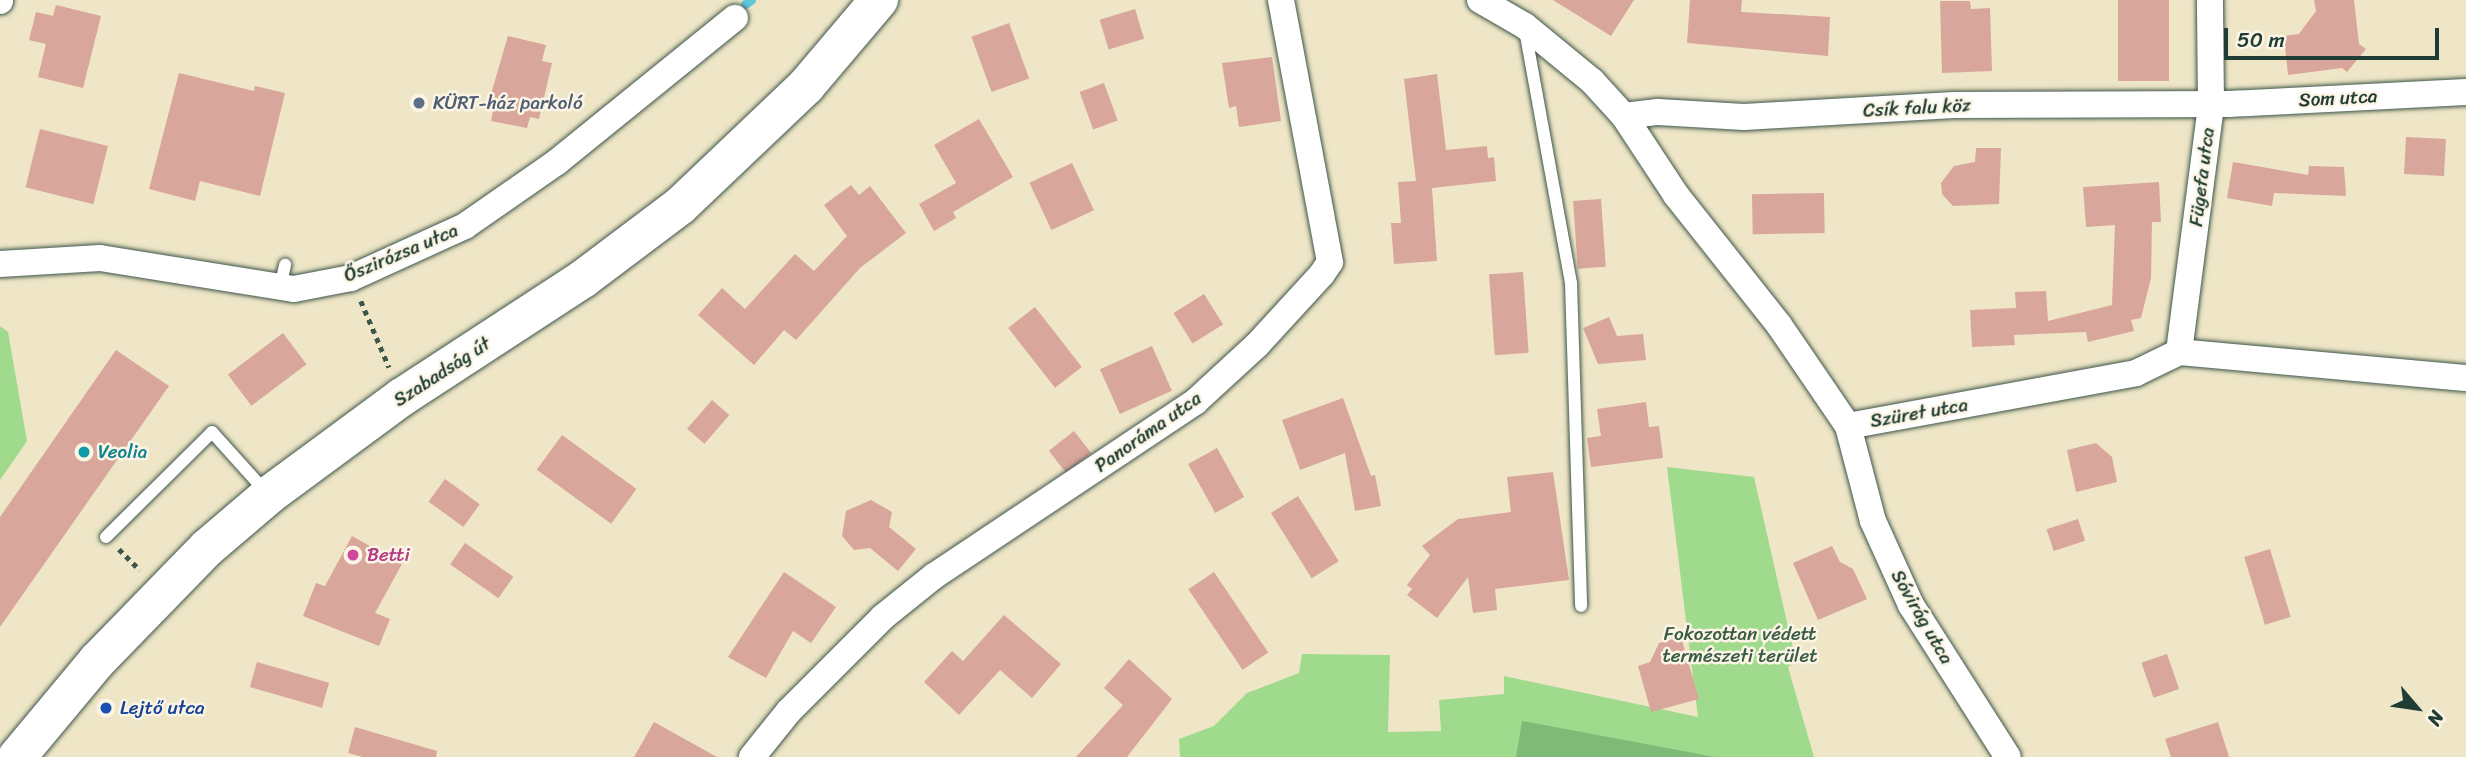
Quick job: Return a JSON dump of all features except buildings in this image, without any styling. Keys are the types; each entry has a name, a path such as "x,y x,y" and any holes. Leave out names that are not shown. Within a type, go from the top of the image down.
{"main road":[{"name":"Szabadság út","path":"17,757 161,590 269,495 402,397 583,279 680,206 806,86 878,0"}],"street":[{"name":"Panoráma utca","path":"751,757 789,711 883,617 934,576 1195,402 1257,345 1322,274 1330,262 1281,0"},
{"name":"Szüret utca","path":"1481,0 1525,26 1592,81 1623,116 1676,195 1779,325 1848,426 2136,373 2179,352"},
{"name":"Fügefa utca","path":"2179,352 2211,104 2210,0"},
{"name":"Őszirózsa utca","path":"0,264 100,258 283,276 351,278 465,226 558,162 735,18"},
{"name":"Som utca","path":"2211,104 2466,92"},
{"name":"Csík falu köz","path":"1623,116 1658,112 1744,117 1954,105 2211,104"},
{"path":"2179,352 2466,378"},
{"name":"Sóvirág utca","path":"1848,426 1873,521 1911,605 2008,757"}],"lane":[{"path":"1525,26 1571,283 1581,606"},
{"path":"106,537 212,432 269,495"}],"path":[{"path":"351,278 402,397"},
{"path":"106,537 161,590"}],"green space":[{"path":"0,326 8,332 27,441 0,480"},
{"name":"Fokozottan védett természeti terület","path":"1667,467 1754,477 1796,662 1788,667 1814,757 1180,757 1179,739 1214,726 1247,693 1299,673 1302,654 1390,655 1388,732 1441,731 1439,700 1504,694 1504,676 1698,717"},
{"path":"1522,721 1715,757 1516,757"}],"waterway":[{"path":"745,4 751,0"}],"place":[{"name":"KÜRT-ház parkoló","path":"419,103"},
{"name":"Veolia","path":"84,452"},
{"name":"Betti","path":"353,555"},
{"name":"Lejtő utca","path":"106,708"}]}
